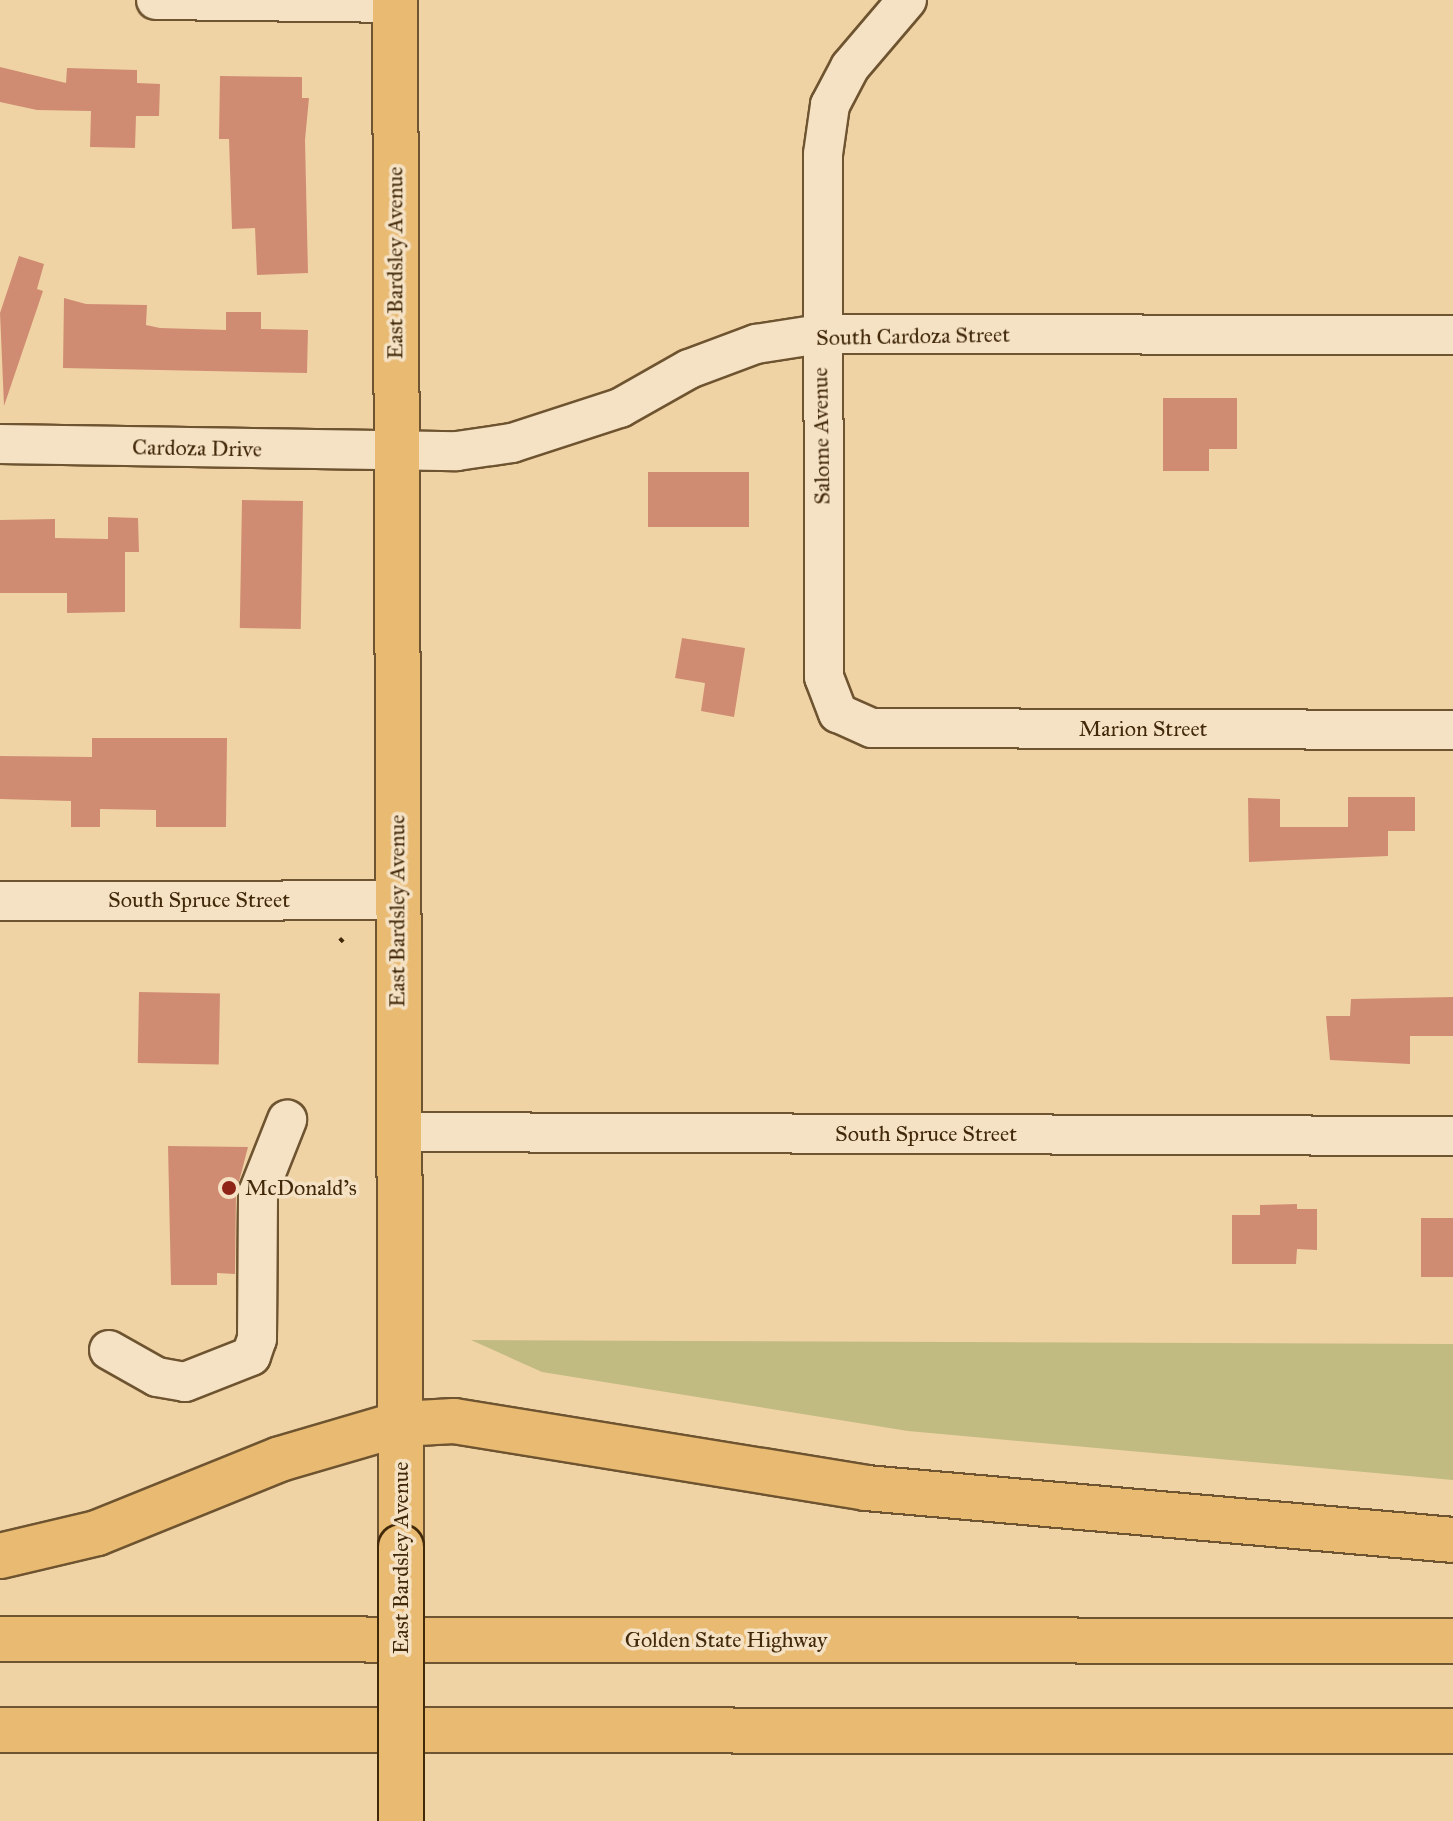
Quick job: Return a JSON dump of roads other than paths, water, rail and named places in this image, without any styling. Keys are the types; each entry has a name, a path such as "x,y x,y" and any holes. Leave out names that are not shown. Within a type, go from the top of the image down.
{"main road":[{"name":"East Bardsley Avenue","path":"395,2 394,450 401,1821"},
{"path":"0,1556 97,1533 280,1459 400,1424 462,1421 866,1488 1453,1540"},
{"name":"Golden State Highway","path":"0,1639 1453,1641"},
{"path":"0,1730 1453,1731"}],"street":[{"path":"156,0 395,2"},
{"name":"Salome Avenue","path":"838,713 824,677 820,334 823,154 830,105 850,67 907,0"},
{"name":"South Cardoza Street","path":"394,450 457,451 512,443 620,408 689,369 756,344 820,334 1453,335"},
{"name":"Cardoza Drive","path":"0,444 394,450"},
{"name":"Marion Street","path":"838,713 872,728 1453,730"},
{"name":"South Spruce Street","path":"0,901 397,900"},
{"path":"109,1350 157,1377 185,1382 251,1356 257,1339 258,1193 287,1120"},
{"name":"South Spruce Street","path":"398,1132 1453,1136"}],"place":[{"name":"McDonald's","path":"229,1188"}]}
